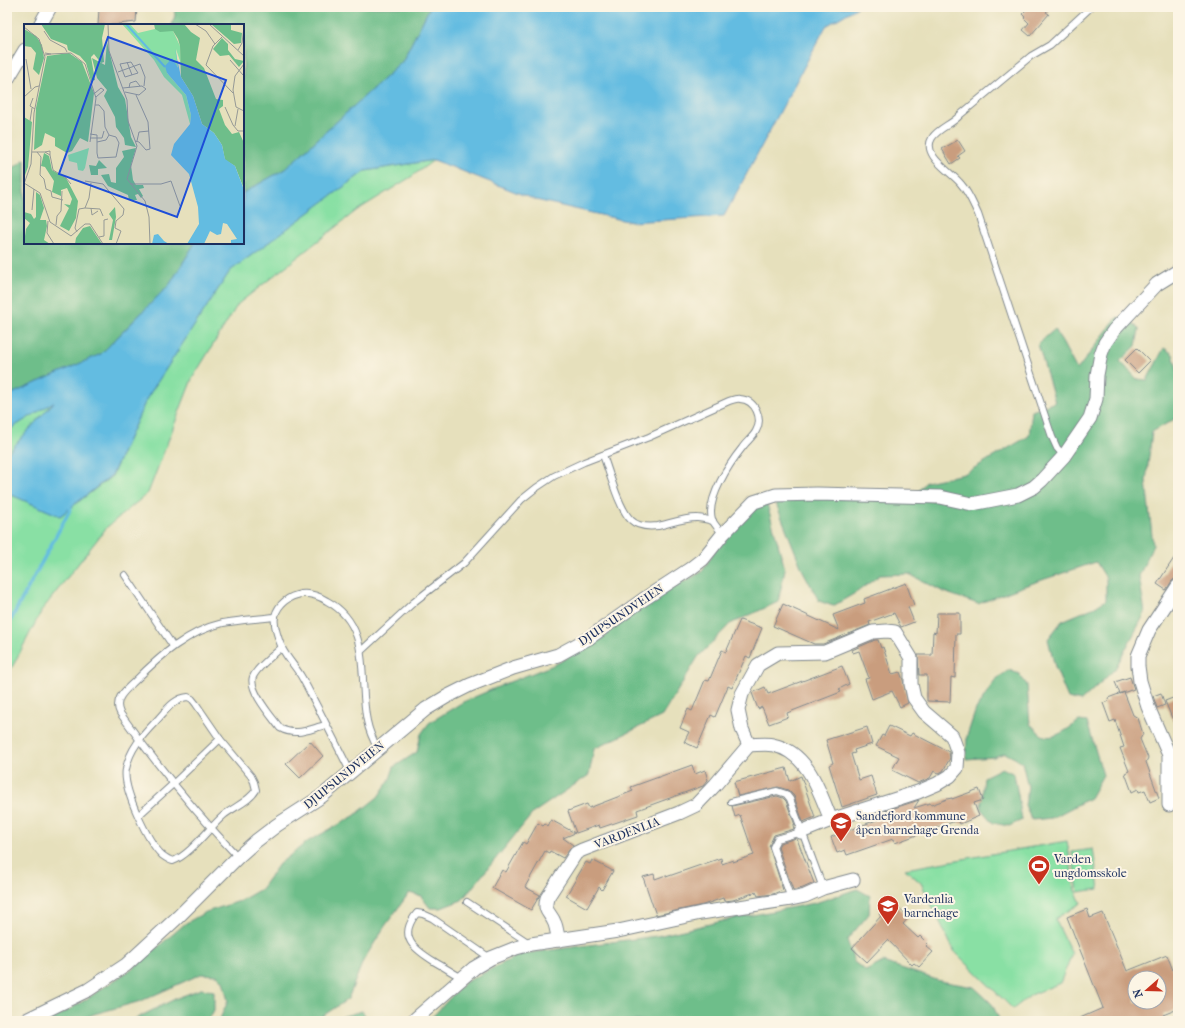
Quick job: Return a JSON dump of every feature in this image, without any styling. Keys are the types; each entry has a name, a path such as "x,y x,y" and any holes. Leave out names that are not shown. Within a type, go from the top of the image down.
{"street":[{"path":"41,24 50,7"},
{"path":"7,80 24,52"},
{"name":"DJUPSUNDVEIEN","path":"24,1021 88,990 126,965 178,917 238,857 277,825 322,796 426,710 446,696 490,676 558,655 579,644 703,559 723,534 754,502 776,495 817,494 940,497 972,504 1018,494 1034,487 1064,456 1090,418 1096,399 1097,375 1105,343 1114,330 1157,284 1178,271"},
{"path":"1169,805 1173,754 1148,707 1140,681 1138,656 1149,630 1178,586"},
{"path":"801,832 831,820 918,792 937,784 950,776 957,768 958,753 952,736 924,712 914,698 911,684 911,658 895,632 873,632 825,652 778,653 758,665 742,694 738,710 742,730 749,745 772,744 798,756 815,781 831,820"},
{"name":"VARDENLIA","path":"559,940 554,923 545,906 547,898 576,853 696,805 749,745"},
{"path":"413,1021 474,968 491,958 516,948 531,944 641,927 701,913 791,899 805,896 823,888 853,880"}],"lane":[{"path":"1064,456 1057,448 1049,430 978,214 969,195 962,185 933,157 930,145 931,140 937,132 956,120 960,115 1031,56 1050,45 1090,7"},
{"path":"361,651 414,602 464,563 521,500 554,476 649,437 728,401 740,398 750,401 756,408 758,425 755,433 728,467 720,482 715,497 712,513 713,520 723,534"},
{"path":"603,455 622,508 630,520 637,524 646,526 657,526 686,519 698,518 713,520"},
{"path":"125,575 173,646"},
{"path":"351,773 301,675 289,660 282,647 277,632 275,617 279,606 285,600 293,596 303,594 317,595 333,604 347,618 356,632 361,651 363,698 367,721 370,732 378,749"},
{"path":"238,857 210,828 173,784 120,713 118,709 118,700 121,695 157,659 173,646 197,633 223,624 275,617"},
{"path":"282,647 256,672 252,685 255,692 280,728 286,732 297,733 326,725"},
{"path":"188,697 196,704 220,739 250,776 254,782 256,790 210,828 185,854 173,861 168,859 162,855 156,847 132,802 126,781 126,770 129,759 139,739 177,700 188,697"},
{"path":"139,815 220,739"},
{"path":"731,802 778,791 786,794 790,799 823,888"},
{"path":"791,899 773,847 777,840 801,832"},
{"path":"467,902 531,944"},
{"path":"462,978 417,950 411,943 408,934 408,925 417,913 424,914 432,918 491,958"}],"green space":[{"path":"174,7 430,7 402,62 285,169 244,192 244,24 172,24 175,15"},
{"path":"24,160 24,244 194,244 170,284 101,354 7,396 7,173"},
{"path":"434,160 411,177 356,211 238,304 192,379 148,493 107,527 42,610 7,677 7,493 60,516 112,476 147,398 230,271 365,171"},
{"path":"1117,317 1130,320 1139,329 1136,346 1120,361 1137,379 1147,380 1164,348 1173,354 1178,372 1178,417 1152,432 1146,481 1153,545 1139,576 1145,613 1115,669 1081,701 1068,698 1055,667 1048,639 1062,621 1095,607 1106,600 1106,578 1096,562 1021,587 978,604 944,592 909,574 880,575 857,592 833,606 819,601 802,569 775,501 780,497 959,501 957,494 918,492 926,482 964,474 1029,436 1032,411 1055,402 1038,344 1055,329 1077,370"},
{"path":"56,400 7,454 7,431"},
{"path":"767,504 785,569 778,602 730,624 698,657 662,716 594,749 589,775 533,813 462,900 441,908 430,908 421,896 409,893 385,926 363,961 348,999 315,1021 219,1021 228,1001 223,981 217,975 201,974 141,1001 94,1014 77,1021 50,1021 82,1002 133,968 186,923 206,912 240,901 261,889 279,864 307,842 354,816 378,797 390,779 394,767 417,752 421,734 429,723 463,702 556,664 599,640 651,599 702,572 727,530 741,513"},
{"path":"1009,670 1019,674 1027,685 1030,724 1042,735 1056,735 1079,721 1087,722 1103,775 1090,798 1052,818 1032,820 1025,805 1028,787 1022,762 1005,753 994,757 966,759 967,736 976,709 995,680"},
{"path":"1002,768 1014,774 1022,820 1009,826 993,823 981,809 984,777"},
{"path":"1067,841 1075,890 1081,903 1055,919 1072,954 1060,983 1031,995 1013,1009 954,951 921,883 905,869"},
{"path":"1093,849 1099,889 1078,892 1072,852"},
{"path":"857,889 870,896 869,914 847,940 854,962 866,971 883,962 940,981 974,987 992,1004 1000,1021 427,1021 464,983 521,954 657,936 732,919 815,903"},
{"path":"201,989 214,991 214,1010 208,1021 131,1021 177,998"},
{"path":"362,1011 369,1021 336,1021 344,1016"}],"water":[{"path":"430,7 858,7 826,26 724,216 631,222 536,200 434,160 365,171 230,271 147,398 112,475 60,516 7,493 7,454 54,402 7,431 7,396 101,354 170,284 194,244 244,244 244,192 285,169 402,62"}],"building":[{"path":"101,7 137,7 136,22 98,24 99,9 101,10"},
{"path":"1029,7 1051,7 1046,12 1049,14 1030,36 1023,30 1029,23 1022,14"},
{"path":"958,140 965,151 958,156 960,158 951,164 942,149"},
{"path":"1137,348 1150,361 1138,373 1125,360"},
{"path":"1178,552 1178,576 1172,581 1166,590 1157,584"},
{"path":"906,583 914,605 908,607 914,622 901,627 894,613 869,622 870,625 823,644 814,644 773,626 783,604 839,630 833,615 865,603 864,599"},
{"path":"937,613 960,613 960,634 956,634 955,678 951,677 950,702 927,701 927,675 919,675 918,655 932,655 933,632 936,633"},
{"path":"740,620 762,628 750,658 746,656 732,688 728,686 715,717 711,715 697,748 684,742 689,732 680,728 688,709 692,711 705,680 709,681 722,650 726,652"},
{"path":"878,640 881,648 883,647 892,674 900,672 903,680 908,703 900,707 892,691 872,699 865,679 869,678 859,651 853,653 852,650"},
{"path":"842,666 849,684 839,689 841,692 787,713 788,717 769,724 762,707 758,709 752,693 765,687 768,694"},
{"path":"1130,677 1134,689 1120,694 1115,682"},
{"path":"1124,692 1133,715 1138,718 1143,734 1140,739 1148,758 1146,762 1159,798 1150,802 1145,790 1139,792 1138,789 1132,792 1125,773 1129,771 1120,748 1124,747 1115,720 1110,722 1103,703 1109,701 1108,698"},
{"path":"1161,693 1165,705 1157,708 1153,696"},
{"path":"1178,696 1178,733 1165,701"},
{"path":"889,726 910,736 912,733 949,752 950,758 943,771 939,773 934,771 930,778 918,783 892,770 899,757 876,746 882,735 884,736"},
{"path":"867,727 872,744 854,750 855,753 851,754 859,780 871,776 877,795 842,807 829,765 833,763 826,740"},
{"path":"310,741 323,756 300,778 286,764"},
{"path":"692,765 695,774 705,770 708,780 703,786 637,810 638,815 600,828 599,825 576,833 568,811 587,804 589,808 633,791 631,787"},
{"path":"786,768 790,781 801,776 815,817 803,822 794,796 788,790 778,787 738,796 734,782"},
{"path":"979,789 983,800 974,803 979,816 960,824 958,820 895,843 893,839 847,855 845,850 837,853 831,837 887,816 885,811 919,800 914,808 930,803 931,805"},
{"path":"777,796 786,801 795,825 793,825 794,829 774,835 769,846 783,890 773,894 758,896 756,892 733,900 724,901 723,898 703,905 656,915 643,877 654,874 655,879 666,875 666,877 721,858 722,864 754,855 740,815 735,817 732,806"},
{"path":"551,820 575,833 563,838 573,845 563,858 550,851 549,853 545,851 525,887 540,895 531,910 492,888 502,870 506,872 523,842 526,844 538,823 543,826 545,824 548,826"},
{"path":"796,838 814,883 803,888 793,890 778,847 780,843"},
{"path":"592,860 613,871 602,890 599,887 587,908 566,896 586,862 590,864"},
{"path":"894,903 909,917 903,924 918,938 920,936 928,944 926,946 933,952 919,967 914,963 912,965 888,940 867,962 852,948 881,916 879,914 888,905 890,907"},
{"path":"1087,909 1090,918 1103,913 1127,971 1127,1010 1167,1010 1167,970 1130,970 1167,955 1178,983 1178,1009 1163,1015 1165,1021 1073,1021 1103,1008 1067,917"}],"waterway":[{"path":"7,627 71,508"}],"place":[{"name":"Sandefjord kommune åpen barnehage Grenda","path":"841,842"},
{"name":"Varden ungdomsskole","path":"1039,886"},
{"name":"Vardenlia barnehage","path":"888,926"}]}
